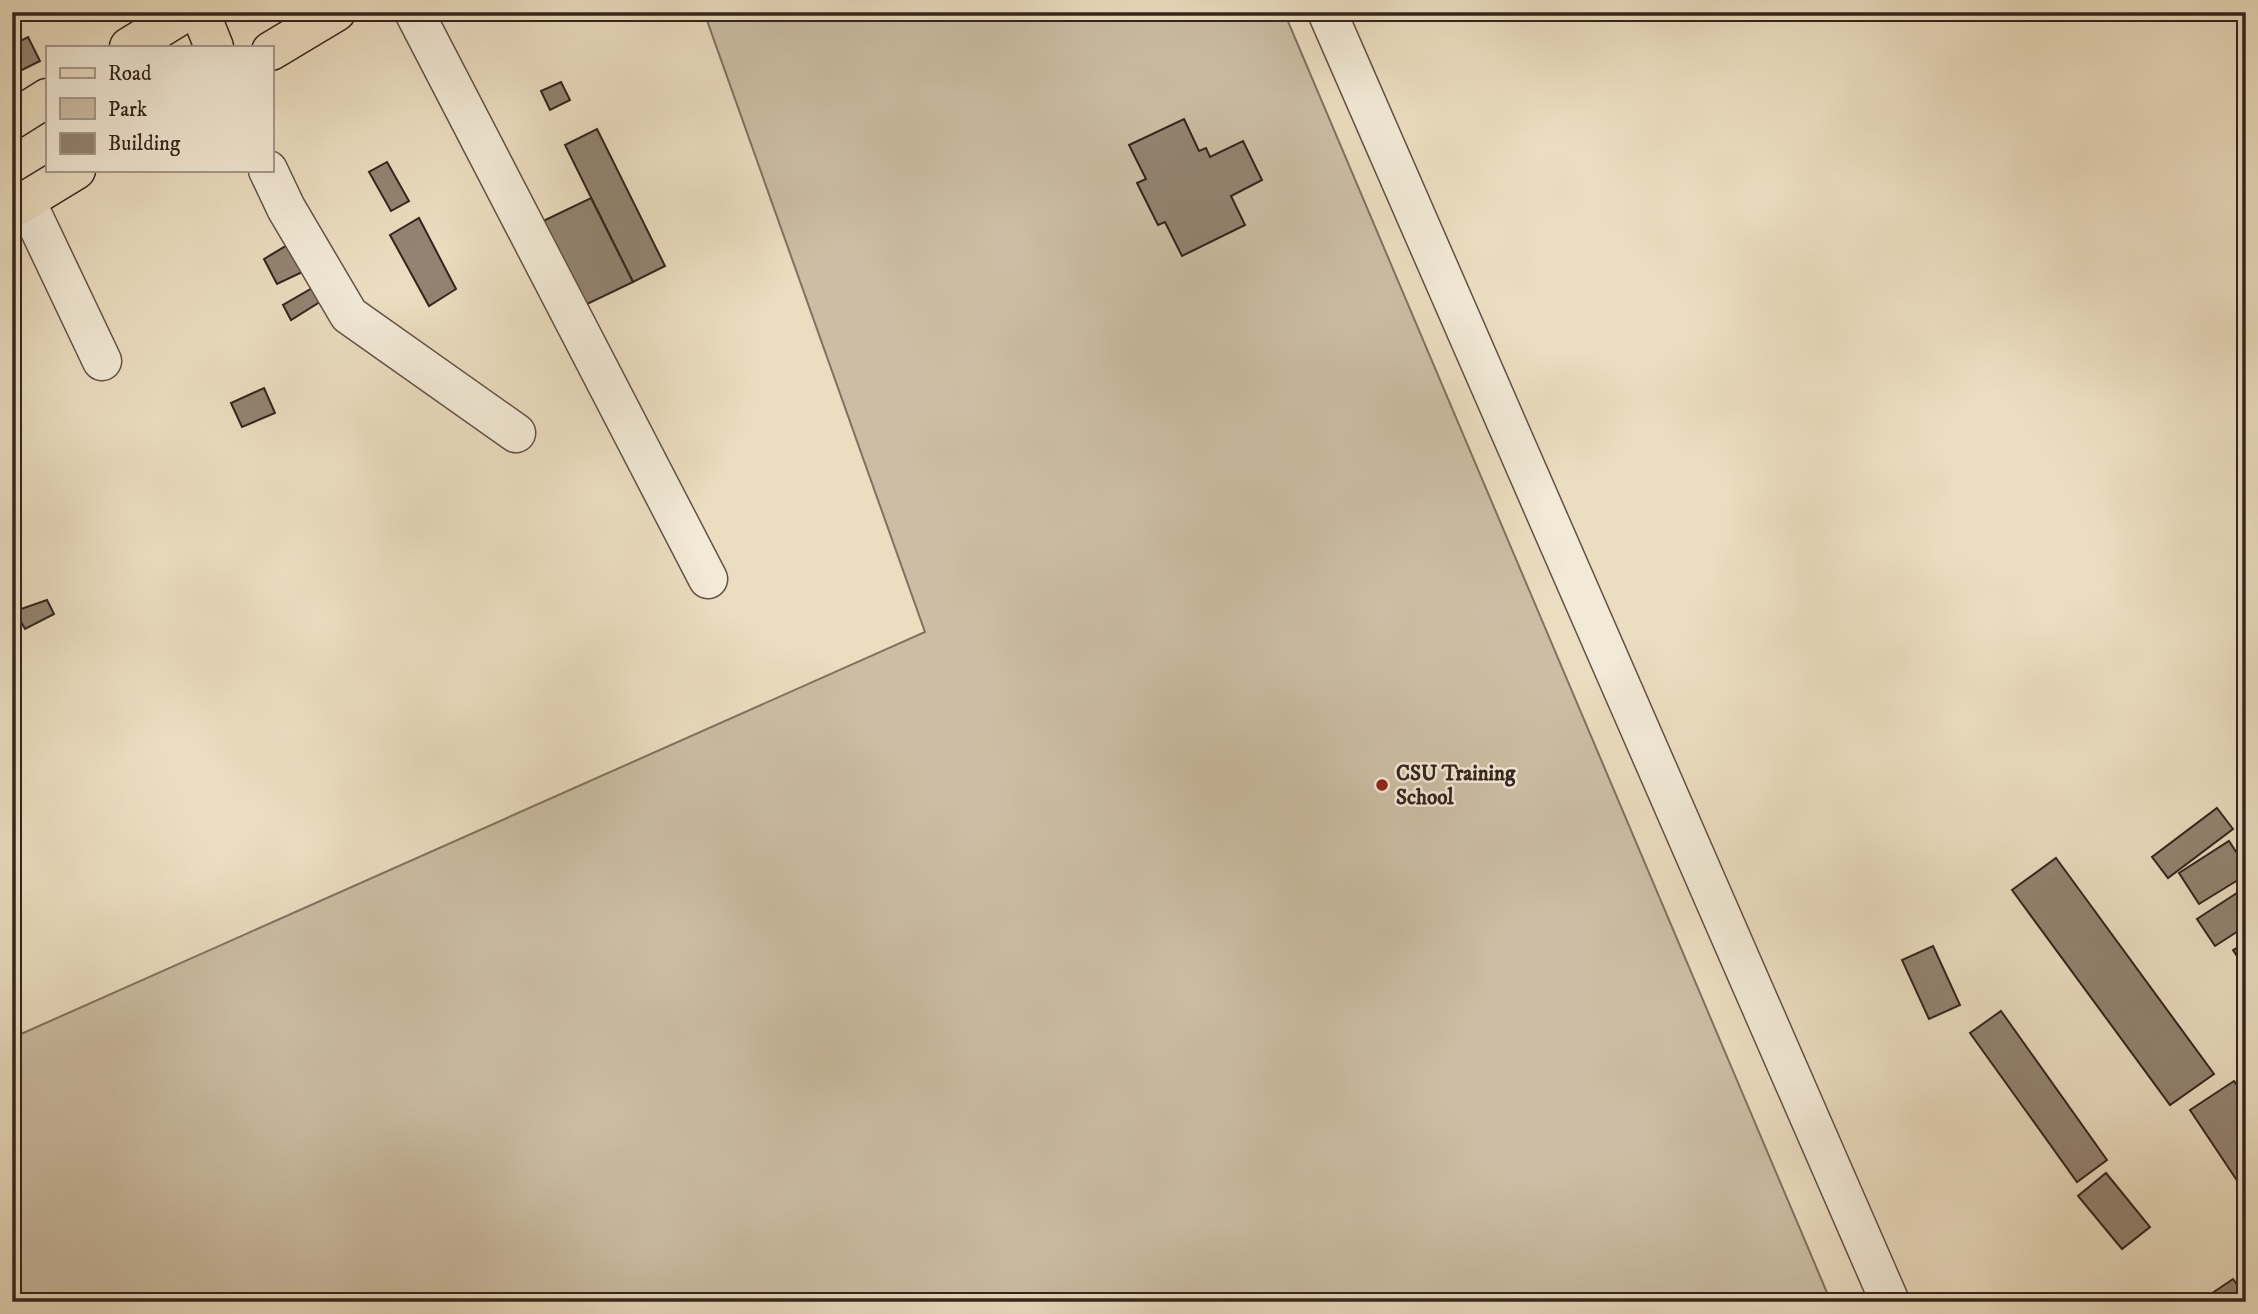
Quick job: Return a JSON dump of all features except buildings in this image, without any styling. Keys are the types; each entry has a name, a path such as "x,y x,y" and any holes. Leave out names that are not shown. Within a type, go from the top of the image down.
{"main road":[{"path":"132,46 186,12"},
{"path":"200,12 214,46"},
{"path":"273,50 336,12"},
{"path":"12,120 46,99"},
{"path":"19,205 73,172"}],"street":[{"path":"414,12 708,579"},
{"path":"1327,12 1890,1302"},
{"path":"269,172 286,208 349,315 516,433"},
{"path":"19,205 102,361"}],"green space":[{"path":"704,12 1284,12 1831,1302 12,1302 12,1038 925,632"}],"place":[{"name":"CSU Training School","path":"1382,785"}]}
